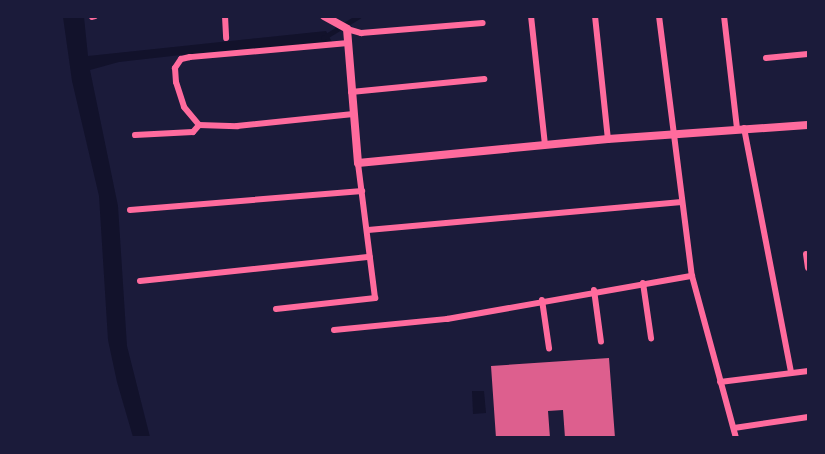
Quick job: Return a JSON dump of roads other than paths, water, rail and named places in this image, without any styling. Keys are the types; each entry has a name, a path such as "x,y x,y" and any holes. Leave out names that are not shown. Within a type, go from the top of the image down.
{"street":[{"path":"225,16 226,38"},
{"path":"324,16 348,30 371,32 483,23"},
{"path":"531,16 545,145"},
{"path":"595,16 608,139"},
{"path":"659,16 693,276 736,438"},
{"path":"724,16 740,129 791,373"},
{"path":"276,309 375,298 353,114 348,30"},
{"path":"199,125 178,96 175,68 181,60 348,43"},
{"path":"766,58 808,54"},
{"path":"351,92 484,78"},
{"path":"199,125 237,126 353,114"},
{"path":"135,135 193,132 199,125"},
{"path":"358,163 608,139 808,125"},
{"path":"130,210 362,191"},
{"path":"368,230 682,202"},
{"path":"806,254 808,268"},
{"path":"140,281 370,257"},
{"path":"334,330 447,319 594,290 693,276"},
{"path":"643,283 651,338"},
{"path":"594,290 601,342"},
{"path":"542,300 549,348"},
{"path":"720,382 808,371"},
{"path":"734,428 808,417"}],"waterway":[{"path":"323,38 359,16"}]}
